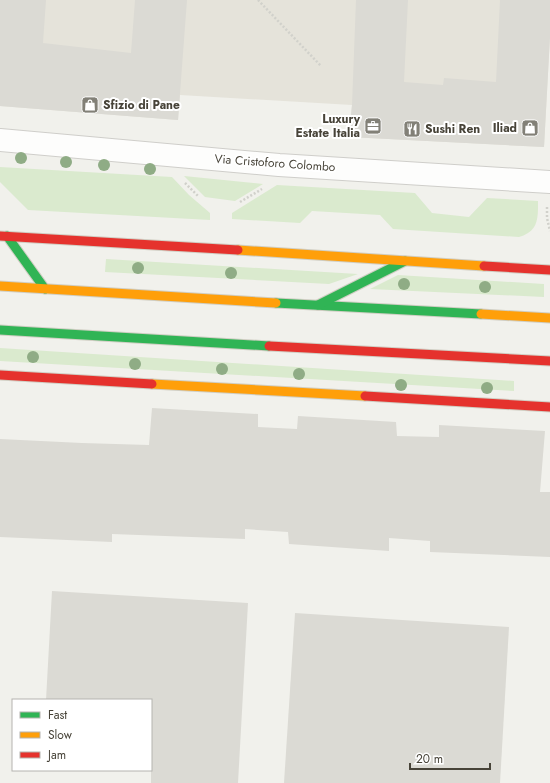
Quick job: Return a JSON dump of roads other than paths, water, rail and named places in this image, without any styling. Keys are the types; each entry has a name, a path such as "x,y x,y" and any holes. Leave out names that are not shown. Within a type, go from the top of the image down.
{"main road":[{"path":"3,236 218,248 550,270"},
{"path":"3,236 45,289"},
{"path":"317,306 405,261"},
{"path":"0,286 317,306 550,318"},
{"path":"0,330 206,343 550,361"},
{"path":"0,375 550,407"}],"street":[{"name":"Via Cristoforo Colombo","path":"0,140 279,165 550,182"}],"place":[{"name":"Sfizio di Pane","path":"90,105"},
{"name":"Luxury Estate Italia","path":"373,126"},
{"name":"Iliad","path":"530,128"},
{"name":"Sushi Ren","path":"412,129"}]}
